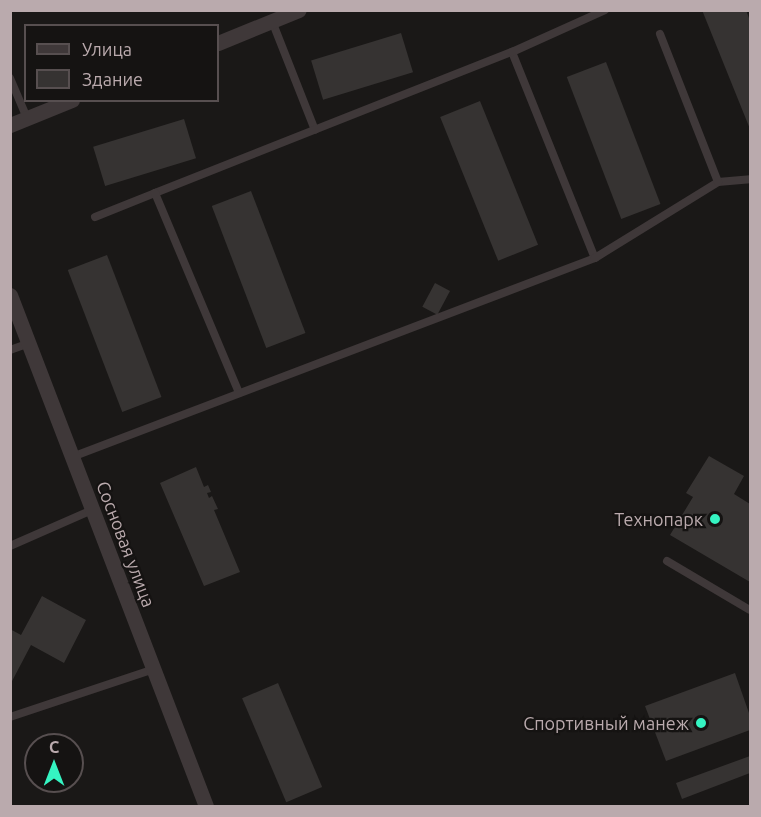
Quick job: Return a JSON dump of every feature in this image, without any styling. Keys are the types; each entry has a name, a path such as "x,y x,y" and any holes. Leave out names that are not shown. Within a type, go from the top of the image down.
{"street":[{"path":"219,43 298,10"},
{"path":"10,125 67,102"},
{"name":"Сосновая улица","path":"10,295 206,807"}],"lane":[{"path":"94,217 512,52 605,10"},
{"path":"272,21 315,130"},
{"path":"660,34 718,183"},
{"path":"512,52 595,258"},
{"path":"10,78 27,118"},
{"path":"72,457 595,258 718,183 750,179"},
{"path":"155,193 239,393"},
{"path":"10,350 29,343"},
{"path":"11,543 92,510"},
{"path":"667,561 750,610"},
{"path":"10,717 154,669"}],"building":[{"path":"702,10 746,10 750,21 750,129"},
{"path":"401,33 413,72 323,100 311,60"},
{"path":"606,62 660,204 621,219 567,77"},
{"path":"480,101 538,245 498,261 440,117"},
{"path":"184,119 196,158 105,186 93,147"},
{"path":"251,191 305,333 266,348 212,206"},
{"path":"107,255 161,397 122,412 68,270"},
{"path":"435,283 450,291 437,315 422,307"},
{"name":"Технопарк","path":"709,456 744,476 734,494 750,504 750,582 670,535 693,497 686,493"},
{"path":"196,467 204,487 208,485 211,492 207,493 209,498 212,496 218,509 214,510 240,572 204,586 160,483"},
{"path":"42,596 86,620 64,663 31,645 10,685 10,629 21,635"},
{"name":"Спортивный манеж","path":"735,673 750,716 750,730 666,761 645,706"},
{"path":"278,683 322,787 286,802 242,698"},
{"path":"750,756 750,773 682,799 676,783"}],"place":[{"name":"Технопарк","path":"715,519"},
{"name":"Спортивный манеж","path":"701,723"}]}
